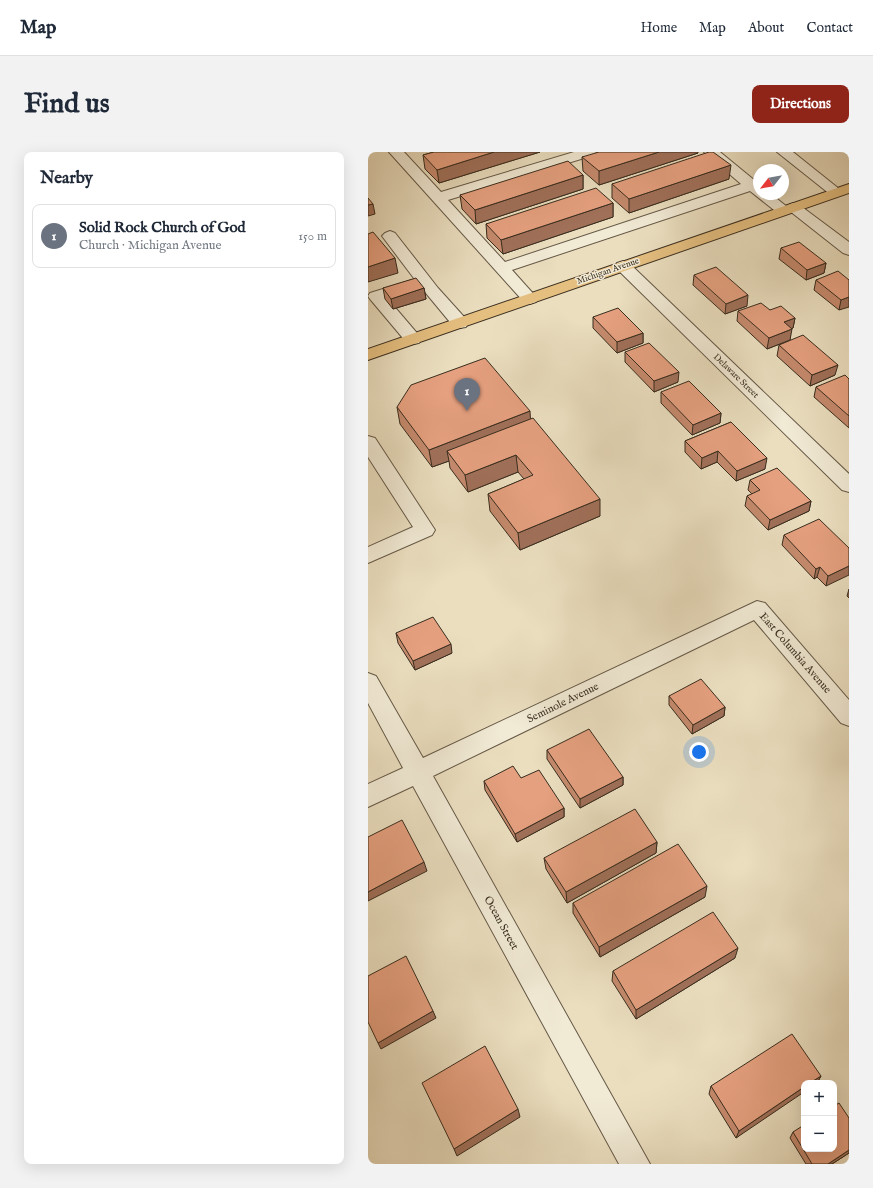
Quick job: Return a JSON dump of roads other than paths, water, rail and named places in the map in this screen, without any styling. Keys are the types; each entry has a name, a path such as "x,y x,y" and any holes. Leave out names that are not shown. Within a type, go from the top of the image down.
{"main road":[{"name":"Michigan Avenue","path":"368,355 842,190"}],"street":[{"path":"396,152 530,299"},
{"path":"438,198 589,152"},
{"path":"711,152 753,186"},
{"path":"784,152 842,190"},
{"path":"502,268 753,192"},
{"path":"774,200 849,250"},
{"path":"390,236 426,281 443,306 460,323"},
{"name":"Delaware Street","path":"623,266 849,485"},
{"path":"413,340 376,296 426,281"},
{"path":"368,442 425,530 368,555"},
{"name":"East Columbia Avenue","path":"756,609 849,716"},
{"name":"Seminole Avenue","path":"368,796 756,609"},
{"name":"Ocean Street","path":"368,682 635,1164"}],"place":[{"name":"Solid Rock Church of God","path":"467,411"}]}
